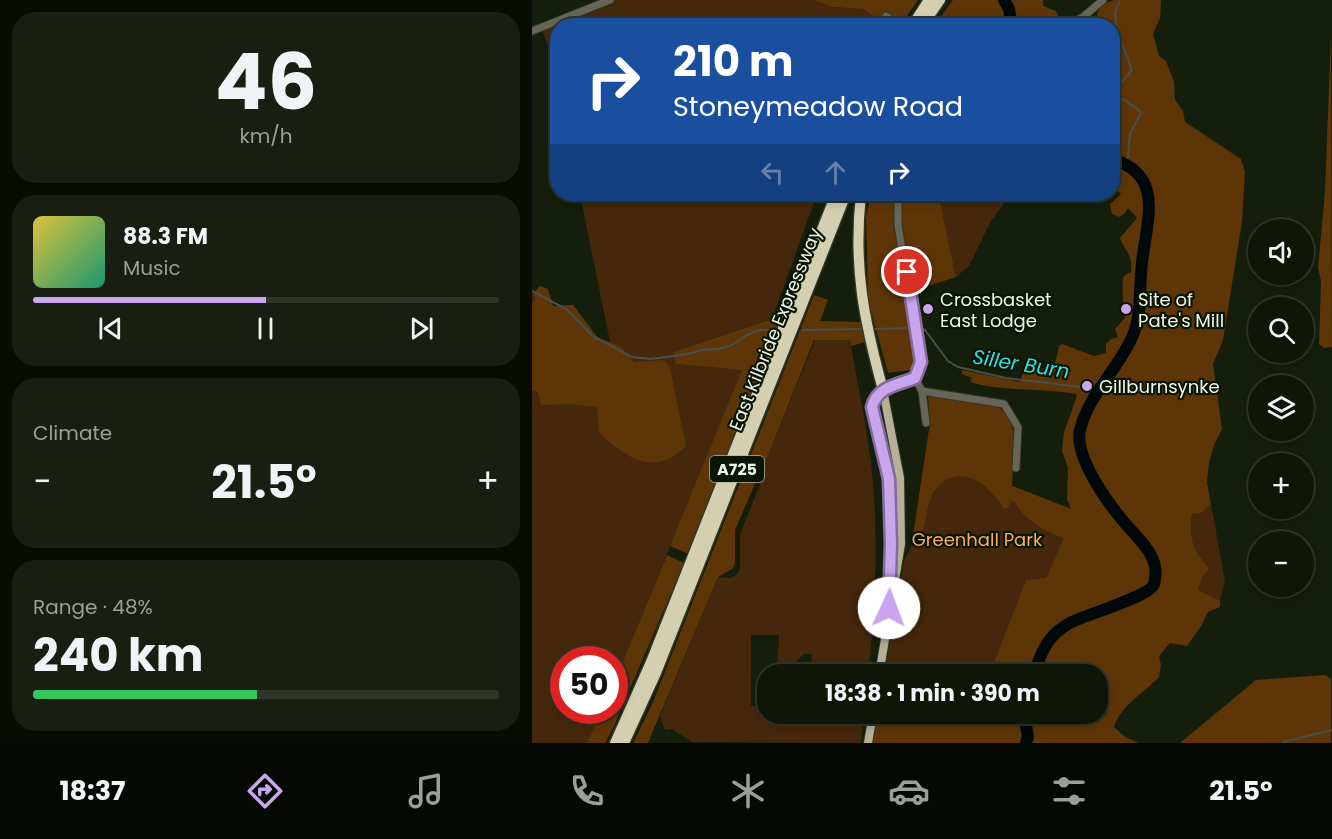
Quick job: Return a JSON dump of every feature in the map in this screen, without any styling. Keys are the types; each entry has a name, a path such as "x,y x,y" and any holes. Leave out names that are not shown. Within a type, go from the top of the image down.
{"highway":[{"path":"917,18 929,0"},
{"path":"928,18 940,0"},
{"name":"East Kilbride Expressway","path":"615,743 651,662 833,201"},
{"name":"East Kilbride Expressway","path":"624,743 656,673 843,201"},
{"path":"860,201 858,223 860,287 867,329 883,390"}],"main road":[{"path":"881,664 901,544 900,478 883,390"},
{"path":"883,390 872,407 889,479 891,544 889,608"},
{"path":"868,743 871,724"}],"street":[{"path":"565,18 610,0"},
{"path":"1082,18 1103,0"},
{"path":"532,31 550,24"},
{"path":"898,201 898,225 921,362 915,378 922,391 926,423"},
{"path":"883,390 915,378"},
{"path":"922,391 1004,404 1018,427 1016,468"}],"green space":[{"path":"602,0 814,0 831,7 863,9 876,18 556,18"},
{"path":"550,20 550,52 540,24"},
{"path":"581,201 814,201 772,319 673,352 677,364 743,370 628,649 628,646 550,646 550,724 595,724 587,743 532,743 532,294 540,286 548,289 553,306 573,305 598,338 610,342"},
{"path":"940,201 1006,201 991,221 969,266 956,277"},
{"path":"815,340 850,340 867,432 873,489 876,542 875,596 869,664 811,664 812,654 804,654 793,664 778,664 779,635 751,635 751,706 757,706 757,724 863,724 861,743 692,742 672,729 665,730 660,716 718,577 733,577 740,570 740,534 764,475 763,469"},
{"name":"Greenhall Park","path":"928,396 999,407 1014,434 1012,486 1074,510 1073,519 1046,579 1026,580 993,664 886,664 904,561 912,544 930,423"},
{"path":"1211,504 1225,581 1220,600 1198,590 1202,578 1209,569 1191,538 1192,514 1201,513"}],"shaded area":[{"path":"814,0 918,0 906,18 876,18 863,9 831,7"},
{"path":"953,0 1043,0 1043,6 1056,11 1058,16 1056,18 940,18"},
{"path":"1114,0 1161,0 1160,18 1153,34 1159,56 1166,61 1174,82 1175,100 1183,111 1185,122 1241,159 1245,172 1242,222 1223,340 1213,364 1222,429 1209,463 1207,483 1211,504 1201,513 1192,514 1191,523 1193,544 1209,569 1202,578 1198,590 1220,600 1220,607 1208,612 1187,646 1170,643 1159,656 1161,665 1159,677 1127,706 1117,719 1114,727 1125,737 1139,743 873,743 876,724 1108,724 1108,664 993,664 1026,580 1046,578 1064,538 1037,525 1024,515 1015,502 1010,501 1009,507 1004,509 986,487 971,478 962,476 944,481 933,493 915,554 916,545 913,536 930,423 928,396 999,407 1010,418 1014,434 1012,486 1071,509 1067,499 1068,468 1062,451 1064,432 1076,394 983,385 970,382 972,378 962,374 962,370 1020,382 1024,369 1051,368 1056,360 1059,346 1062,344 1094,356 1106,353 1106,344 1118,337 1115,329 1125,318 1123,279 1131,272 1130,258 1120,238 1137,218 1128,208 1119,217 1112,214 1110,204 1113,201 1120,201 1121,194 1120,18 1097,18 1097,13 1103,4"},
{"path":"1331,34 1332,347 1324,348 1319,344 1321,281 1318,268 1325,192"},
{"path":"869,201 940,201 956,277 907,293 917,369 888,373 868,300 866,216"},
{"path":"540,286 548,289 553,306 573,305 598,338 620,346 634,362 665,360 670,368 686,446 674,456 663,461 641,461 619,450 599,432 597,407 570,404 541,405 538,392 532,390 532,304 535,299 533,294"},
{"path":"814,295 828,300 820,321 862,322 866,342 851,346 850,340 814,340 763,469 735,530 735,563 732,569 718,577 648,743 633,743 653,702"},
{"path":"772,319 781,322 688,554 670,546 742,370 676,364 673,352"},
{"path":"667,555 684,563 628,693 628,649"},
{"path":"1325,675 1331,679 1331,743 1180,743 1256,680"},
{"path":"595,724 615,724 605,743 587,743"}],"waterway":[{"path":"1004,0 1011,18"},
{"path":"1116,18 1120,0"},
{"path":"1120,38 1132,70 1120,83"},
{"path":"1120,96 1141,113 1130,134 1127,164"},
{"path":"1038,664 1052,636 1066,625 1150,589 1154,584 1156,574 1155,565 1148,550 1117,513 1093,478 1079,441 1084,417 1127,347 1136,327 1139,309 1149,202 1140,176 1129,166 1120,162"},
{"name":"Siller Burn","path":"532,291 566,309 593,336 632,357 651,359 719,349 732,345 760,330 770,330"},
{"name":"Siller Burn","path":"875,329 907,328"},
{"name":"Siller Burn","path":"921,328 925,330 948,361 958,367 1006,378 1098,389"},
{"name":"Siller Burn","path":"803,330 861,329"},
{"path":"1026,724 1028,737 1026,743"},
{"path":"1283,742 1332,730"}],"place":[{"name":"Crossbasket East Lodge","path":"928,309"},
{"name":"Site of Pate's Mill","path":"1126,309"},
{"name":"Gillburnsynke","path":"1087,386"}],"route":[{"path":"889,608 891,544 889,479 872,407 883,390 915,378 921,362 907,272"}]}
